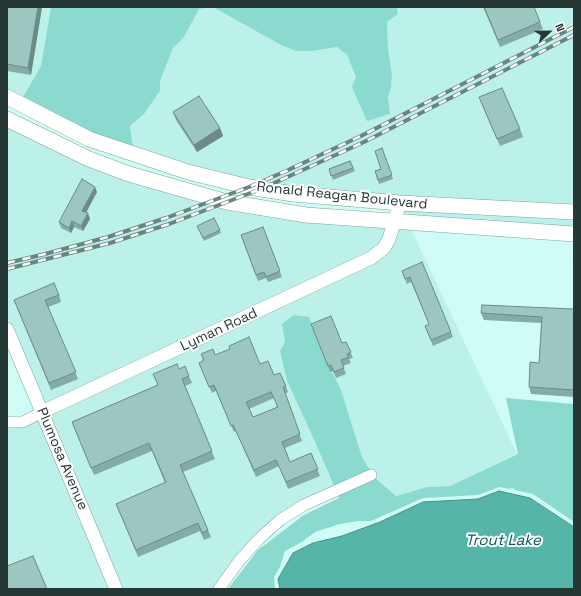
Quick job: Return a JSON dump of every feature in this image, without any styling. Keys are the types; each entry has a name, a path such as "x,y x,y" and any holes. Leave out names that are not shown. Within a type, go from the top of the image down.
{"main road":[{"name":"Ronald Reagan Boulevard","path":"7,97 89,139 188,172 249,187 293,194 400,203 574,212"},
{"name":"Ronald Reagan Boulevard","path":"7,119 89,159 129,174 227,202 306,215 574,234"}],"street":[{"name":"Lyman Road","path":"7,422 22,422 371,258 384,248 389,239 400,203"},
{"name":"Plumosa Avenue","path":"7,329 116,589"},
{"path":"219,589 260,538 280,520 304,505 371,475"}],"shaded area":[{"path":"7,7 51,7 41,66 22,99 7,91"},
{"path":"51,7 213,7 199,9 184,37 173,48 160,81 160,91 144,114 130,126 133,145 130,148 91,134 22,99 41,66"},
{"path":"213,7 281,45 312,51 337,47 347,55 356,78 354,84 390,113 388,96 391,88 392,74 388,49 387,21 398,14 397,7 574,7 574,207 401,199 251,182 130,148 132,142 130,126 144,114 160,91 160,81 173,48 184,37 199,9"},
{"path":"213,7 397,7 398,14 387,22 388,49 392,74 391,88 388,97 390,114 367,121 352,87 356,77 347,55 337,47 312,51 296,51 281,45"},
{"path":"7,124 127,179 388,226 380,245 368,254 45,406 7,316"},
{"path":"404,208 574,217 574,229 401,217"},
{"path":"398,227 410,227 517,454 450,486 427,487 396,496 377,481 375,478 378,477 374,469 370,470 362,457 341,390 327,362 309,318 282,324 285,342 280,351 287,381 334,486 235,559 213,589 122,589 49,414 373,263"},
{"path":"294,315 309,317 327,362 341,390 362,457 370,470 334,486 287,381 280,351 285,342 282,324"},
{"path":"506,398 574,404 574,522 533,494 515,490 513,488 509,489 499,487 478,495 423,498 371,521 358,521 340,524 315,532 302,542 285,551 280,567 274,577 275,589 228,589 258,550 304,515 339,498 338,495 375,478 396,496 427,487 450,486 518,454"},
{"path":"39,419 111,589 7,589 7,427"}],"water":[{"name":"Trout Lake","path":"499,491 530,498 574,527 574,589 280,589 278,579 293,553 313,543 342,536 380,522 423,502 478,499"}],"building":[{"path":"8,7 38,7 28,68 7,64"},
{"path":"484,7 534,7 540,22 498,40"},
{"path":"502,88 520,129 497,139 479,97"},
{"path":"199,96 220,128 194,145 173,112"},
{"path":"382,148 392,175 378,180 375,171 381,169 375,151"},
{"path":"350,161 353,168 331,176 329,169"},
{"path":"82,179 95,187 82,211 88,213 81,226 72,221 69,228 59,222"},
{"path":"214,218 220,230 203,238 197,226"},
{"path":"263,227 280,271 266,277 264,272 256,275 241,235"},
{"path":"422,262 451,332 431,340 425,326 429,324 410,277 405,279 402,271"},
{"path":"54,283 59,295 45,300 76,372 49,383 14,300"},
{"path":"482,305 574,309 574,390 529,387 530,362 539,363 542,317 481,313"},
{"path":"331,316 342,343 346,342 351,352 347,354 349,357 341,360 344,368 334,372 331,365 328,366 311,324"},
{"path":"249,337 260,364 268,361 274,375 280,373 286,386 283,387 300,434 282,442 290,462 311,453 318,469 286,482 276,460 254,470 233,425 231,426 214,385 209,387 199,363 204,360 201,354 213,349 215,355 230,349 229,346","holes":["271,392 278,407 253,417 246,402"]},
{"path":"177,364 179,369 185,366 189,376 182,379 212,451 180,465 208,530 202,533 198,523 136,550 116,504 166,482 149,443 91,468 72,422 158,385 153,374"},
{"path":"33,556 47,589 7,589 7,566"}],"railway":[{"path":"7,263 108,237 166,218 249,187 361,136 574,27"},
{"path":"7,269 110,243 169,224 261,189 364,142 574,35"}]}
